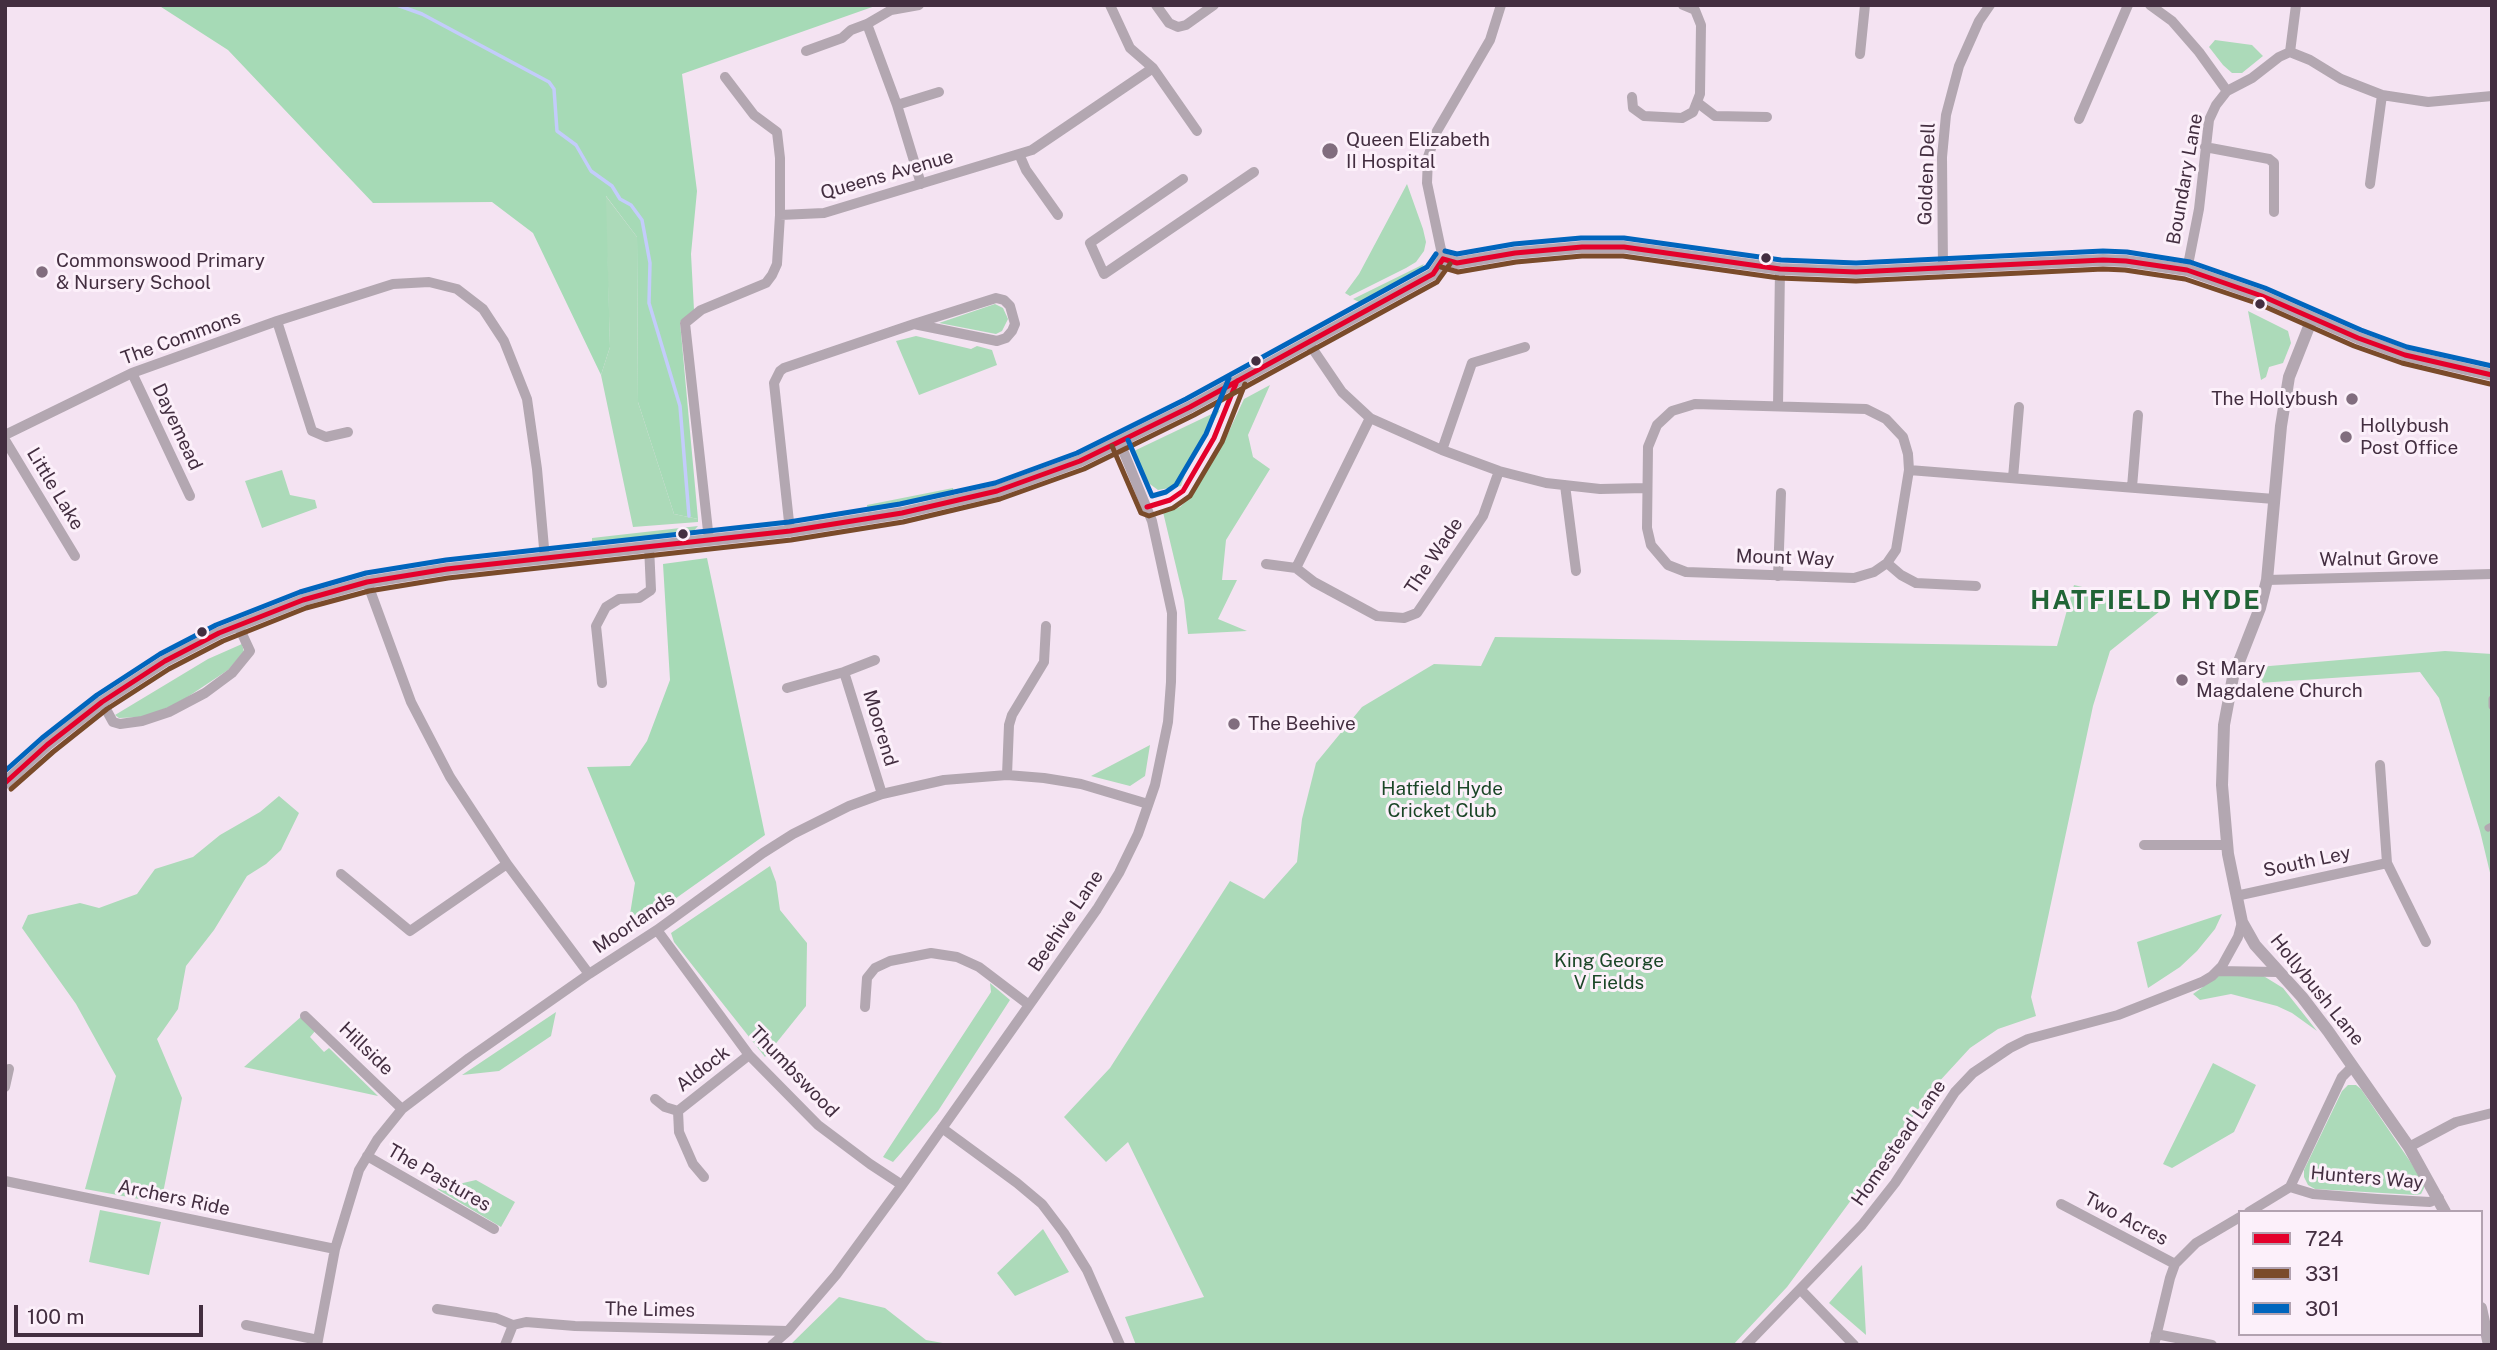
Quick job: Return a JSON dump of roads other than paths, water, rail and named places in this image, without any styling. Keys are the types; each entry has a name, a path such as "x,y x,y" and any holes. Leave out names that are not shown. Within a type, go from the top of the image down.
{"street":[{"path":"806,51 842,38 851,30 891,10 919,5"},
{"path":"1110,5 1130,48 1153,68 1197,131"},
{"path":"1156,5 1169,23 1178,27 1186,25 1214,5"},
{"path":"5,783 47,745 102,702 165,661 238,625 303,600 367,582 447,569 790,531 902,513 997,491 1080,461 1120,443 1433,274 1443,259 1427,183 1428,156 1437,131 1490,40 1501,5"},
{"path":"1632,97 1633,108 1644,116 1682,118 1693,112 1698,103 1701,24 1695,10 1683,5"},
{"path":"1695,10 1705,5"},
{"path":"1860,54 1865,5"},
{"name":"Golden Dell","path":"1942,268 1942,157 1946,116 1959,66 1979,21 1990,5"},
{"path":"2079,119 2128,5"},
{"path":"2150,5 2172,21 2227,91"},
{"path":"2296,5 2290,52 2310,60 2341,79 2382,95 2428,102 2492,96"},
{"path":"867,24 897,105 921,184"},
{"name":"Boundary Lane","path":"2186,271 2199,209 2209,120 2216,105 2227,91 2252,78 2290,52"},
{"name":"Queens Avenue","path":"780,215 824,213 1032,150 1153,68"},
{"path":"709,540 685,323 701,310 765,283 777,264 780,215 777,132 754,115 725,77"},
{"path":"897,105 939,92"},
{"path":"2370,184 2382,95"},
{"path":"1698,103 1715,116 1767,117"},
{"path":"2205,147 2269,159 2274,163 2274,212"},
{"path":"1019,154 1026,170 1058,215"},
{"path":"1183,179 1090,243 1104,274 1254,172"},
{"path":"1443,259 1457,263 1547,250 1624,247 1780,269 1856,272 2103,260 2163,265 2262,296 2312,319 2405,355 2492,375"},
{"path":"1777,406 1780,269"},
{"name":"The Commons","path":"5,437 132,373 277,321 393,284 429,282 457,289 483,309 503,341 527,399 537,469 545,559"},
{"path":"790,531 775,376 784,368 914,324 996,298 1004,300 1010,306 1014,324 1006,338 997,341 914,324"},
{"name":"Hollybush Lane","path":"2312,319 2289,377 2281,426 2267,580 2260,608 2233,677 2224,725 2222,785 2227,845 2242,922 2255,946 2302,997 2353,1066 2409,1147 2444,1210"},
{"path":"277,321 312,431 326,437 348,432"},
{"path":"1308,342 1342,392 1370,418 1442,450 1499,471 1565,485 1600,489 1646,488"},
{"path":"1442,450 1472,363 1525,347"},
{"name":"Dayemead","path":"132,373 190,496"},
{"name":"Mount Way","path":"1695,404 1777,406 1866,409 1886,419 1903,438 1909,470 1896,550 1887,563 1874,572 1854,578 1686,572 1668,565 1651,545 1647,528 1648,447 1657,425 1672,411 1695,404"},
{"path":"2013,478 2019,407"},
{"path":"2132,486 2138,415"},
{"path":"1296,568 1370,418"},
{"name":"Little Lake","path":"5,437 75,556"},
{"name":"Beehive Lane","path":"772,1345 788,1331 836,1275 902,1185 1097,909 1138,834 1155,785 1168,722 1171,613 1152,521 1120,443"},
{"path":"1909,470 2274,499"},
{"name":"The Wade","path":"1266,564 1296,568 1314,582 1377,616 1404,618 1416,613 1483,516 1499,471"},
{"path":"1565,485 1576,571"},
{"path":"1778,576 1781,493"},
{"path":"602,683 596,626 606,607 619,599 639,598 651,590 649,546"},
{"path":"1887,563 1916,583 1976,586"},
{"name":"Walnut Grove","path":"2267,580 2492,574"},
{"path":"367,582 411,702 429,740 507,864 589,974"},
{"path":"102,702 113,722 120,724 142,721 169,712 205,693 232,673 250,651 238,625"},
{"path":"1007,775 1009,725 1012,715 1044,662 1046,626"},
{"name":"Moorend","path":"787,688 875,660"},
{"name":"Moorend","path":"844,672 881,794"},
{"path":"2492,699 2492,706"},
{"path":"2380,765 2386,863 2426,942"},
{"name":"Moorlands","path":"317,1342 335,1249 352,1190 367,1156 402,1109 469,1058 657,930 763,853 793,834 849,806 881,794 944,780 1007,775 1044,778 1081,784 1148,804"},
{"path":"2144,845 2227,845"},
{"name":"South Ley","path":"2236,896 2386,863"},
{"path":"341,874 410,931 507,864"},
{"name":"Homestead Lane","path":"1746,1345 1862,1225 1895,1183 1955,1092 1973,1073 2028,1039 2118,1015 2202,982 2217,971 2238,937 2242,922"},
{"name":"Thumbswood","path":"657,930 749,1055 818,1125 902,1185"},
{"path":"865,1007 867,978 875,968 890,961 931,953 957,957 979,967 1029,1005"},
{"path":"2217,971 2277,972"},
{"name":"Hillside","path":"305,1016 402,1109"},
{"name":"Aldock","path":"678,1111 749,1055"},
{"name":"Hunters Way","path":"2252,1210 2290,1187 2342,1077 2353,1066"},
{"path":"5,1087 9,1069"},
{"name":"Aldock","path":"655,1099 665,1107 678,1111"},
{"name":"Aldock","path":"678,1111 679,1132 693,1164 704,1177"},
{"path":"2409,1147 2456,1122 2492,1112"},
{"path":"942,1128 1042,1204 1087,1270 1120,1345"},
{"name":"The Pastures","path":"367,1156 494,1230"},
{"name":"Archers Ride","path":"5,1181 335,1249"},
{"name":"Hunters Way","path":"2290,1187 2313,1194 2377,1199 2430,1202 2439,1198"},
{"name":"Two Acres","path":"2061,1204 2175,1264"},
{"path":"2212,1345 2155,1339 2175,1264 2196,1243 2238,1218"},
{"path":"1800,1289 1854,1345"},
{"name":"The Limes","path":"437,1309 496,1318 513,1325 526,1322 575,1326 788,1331"},
{"path":"2483,1317 2489,1345"},
{"path":"246,1325 317,1342"},
{"path":"505,1345 513,1325"}],"waterway":[{"path":"397,5 422,14 549,82 554,89 557,131 576,145 591,171 612,186 620,199 631,205 642,220 650,263 649,303 680,406 689,516"}],"place":[{"name":"Queen Elizabeth II Hospital","path":"1330,151"},
{"name":"Commonswood Primary & Nursery School","path":"42,272"},
{"name":"The Hollybush","path":"2352,399"},
{"name":"Hollybush Post Office","path":"2346,437"},
{"name":"St Mary Magdalene Church","path":"2182,680"},
{"name":"The Beehive","path":"1234,724"}],"district":[{"name":"HATFIELD HYDE","path":"2146,601"}],"park label":[{"name":"Hatfield Hyde Cricket Club","path":"1442,800"},
{"name":"King George V Fields","path":"1609,972"}]}
